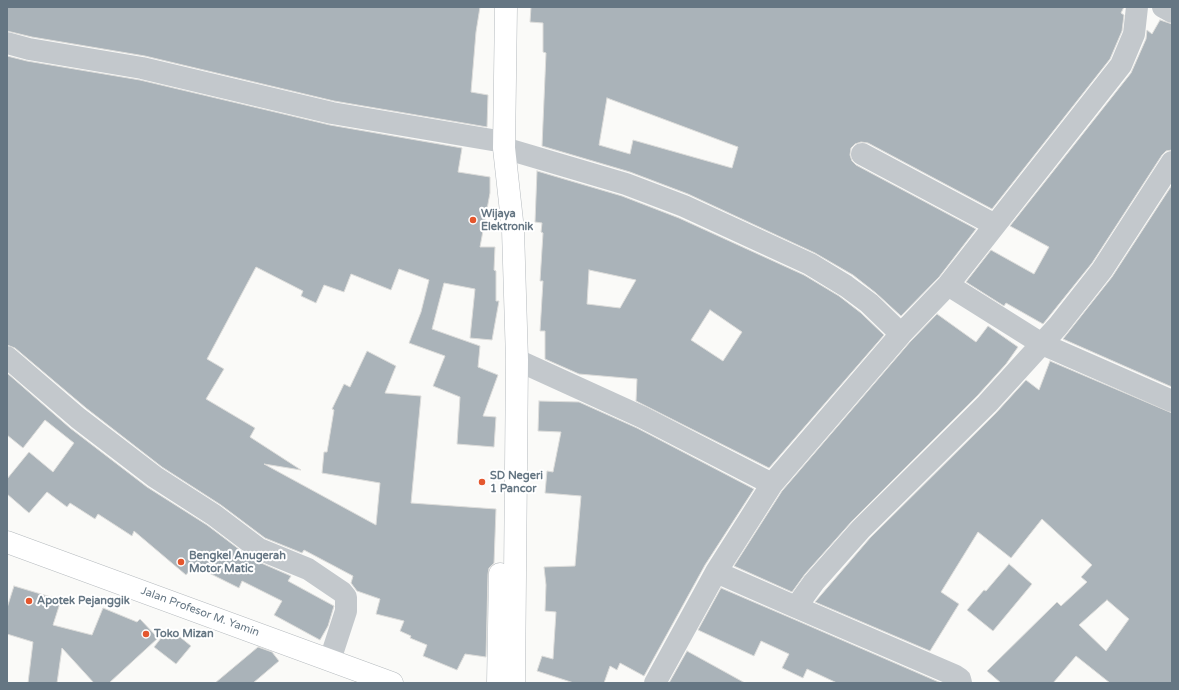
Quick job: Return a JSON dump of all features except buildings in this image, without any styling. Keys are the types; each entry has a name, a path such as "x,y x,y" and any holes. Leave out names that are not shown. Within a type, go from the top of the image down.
{"main road":[{"path":"492,7 498,144 517,360 514,683"},
{"path":"498,144 506,7"},
{"path":"498,683 505,359 506,231"},
{"name":"Jalan Profesor M. Yamin","path":"7,542 392,683"}],"street":[{"path":"655,683 716,572 772,484 901,334 948,285 1121,65 1134,34 1136,7"},
{"path":"1163,7 1172,12"},
{"path":"7,43 29,49 142,68 332,113 498,144 626,184 684,206 810,264 846,286 869,303 901,334"},
{"path":"862,154 994,225"},
{"path":"796,607 814,582 861,529 987,404 1042,344 1102,270 1172,162"},
{"path":"948,285 1042,344 1172,402"},
{"path":"7,357 78,418 155,477 214,515 259,549 274,557 308,569 342,592 346,597 346,611 330,660"},
{"path":"517,360 642,417 772,484"},
{"path":"716,572 954,675 960,679 961,683"}],"place":[{"name":"Wijaya Elektronik","path":"473,220"},
{"name":"SD Negeri 1 Pancor","path":"482,482"},
{"name":"Bengkel Anugerah Motor Matic","path":"181,562"},
{"name":"Apotek Pejanggik","path":"29,601"},
{"name":"Toko Mizan","path":"146,634"}]}
